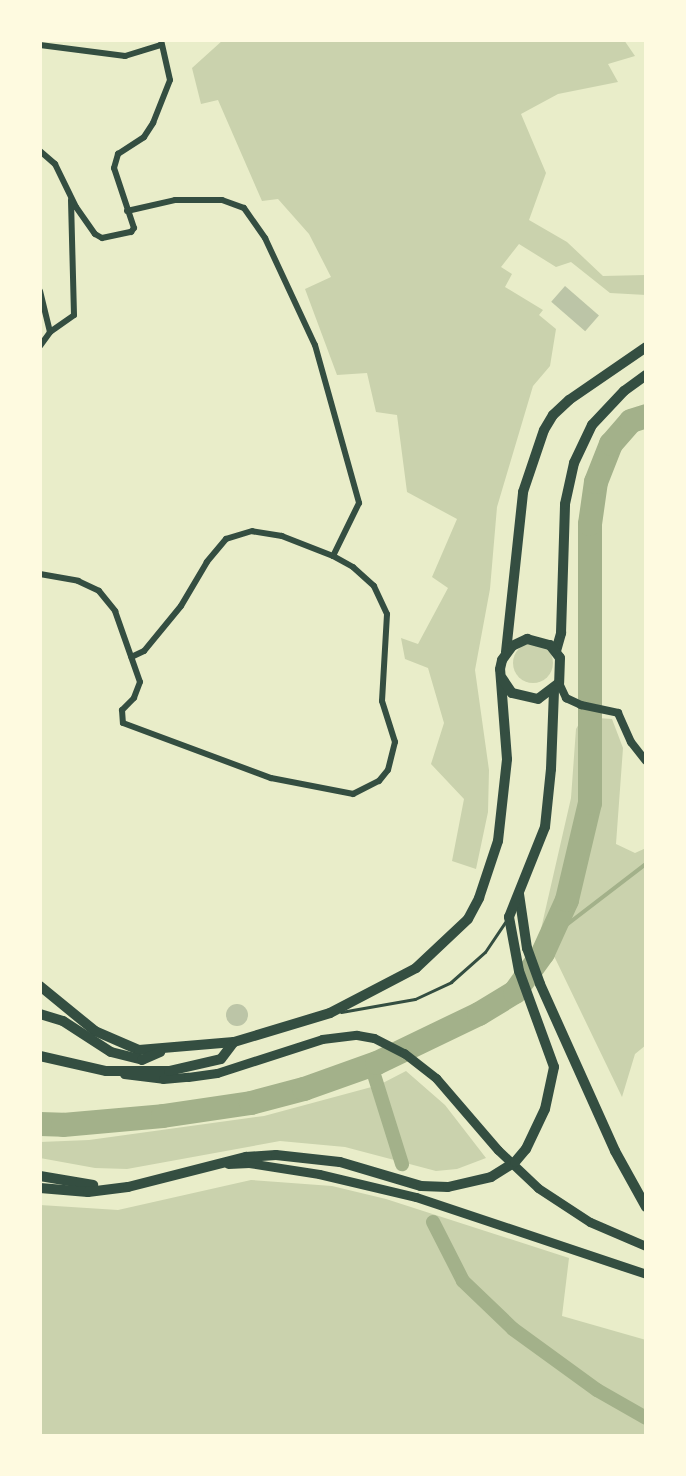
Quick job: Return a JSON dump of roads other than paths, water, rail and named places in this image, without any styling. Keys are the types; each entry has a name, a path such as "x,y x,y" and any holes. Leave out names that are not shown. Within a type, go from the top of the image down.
{"main road":[{"path":"40,986 95,1031 139,1050 162,1051 234,1042 330,1013 385,986 432,954 468,919 490,869 498,841 507,759 500,669 506,652 523,492 544,430 553,415 569,400 646,347"},
{"path":"556,651 561,633 565,504 574,463 592,425 624,391 646,375"},
{"path":"40,1188 88,1192 120,1188 246,1157 306,1157 340,1162 421,1186 448,1187 491,1177 515,1162 526,1149 551,1088 554,1067 519,971 509,917 545,827 551,782 556,686 562,667 556,651 543,641 527,639 506,652"},
{"path":"502,678 506,687 520,698 538,699 556,686"},
{"path":"519,894 527,948 540,984 615,1151 646,1207"},
{"path":"40,1014 63,1021 95,1044 120,1055 142,1060 162,1051"},
{"path":"40,1056 106,1071 163,1079 217,1073 322,1039 366,1037 389,1044 413,1059 458,1101 520,1173 563,1207 646,1246"},
{"path":"106,1071 169,1071 221,1059 234,1042"},
{"path":"216,1165 249,1163 357,1181 444,1205 646,1274"},
{"path":"40,1176 63,1183 120,1188"}],"street":[{"path":"40,45 125,56 160,42 170,80 153,123 144,137 118,154 114,168 134,228 131,232 102,238 95,234 55,164 40,151"},
{"path":"41,343 50,332 74,315 71,196"},
{"path":"127,211 175,200 222,200 244,208 265,238 315,345 359,503 333,556"},
{"path":"40,291 50,332"},
{"path":"40,574 78,581 99,591 115,611 131,657 140,682 134,698 122,710 123,723 271,778 353,794 379,781 388,770 395,742 382,701 387,614 374,586 353,567 333,556 282,536 252,531 226,539 181,606 144,651 131,657"},
{"path":"556,686 566,698 581,705 618,713 631,742 646,761"}],"lane":[{"path":"330,1013 415,999 451,982 485,952 509,917"}],"waterway":[{"path":"40,1124 63,1125 163,1116 251,1103 304,1089 377,1063 479,1014 515,992 543,953 567,900 590,803 590,524 596,482 611,444 631,421 646,416"},
{"path":"552,936 646,864"},
{"path":"371,1065 402,1164"},
{"path":"433,1222 463,1281 513,1329 597,1390 646,1418"}]}
